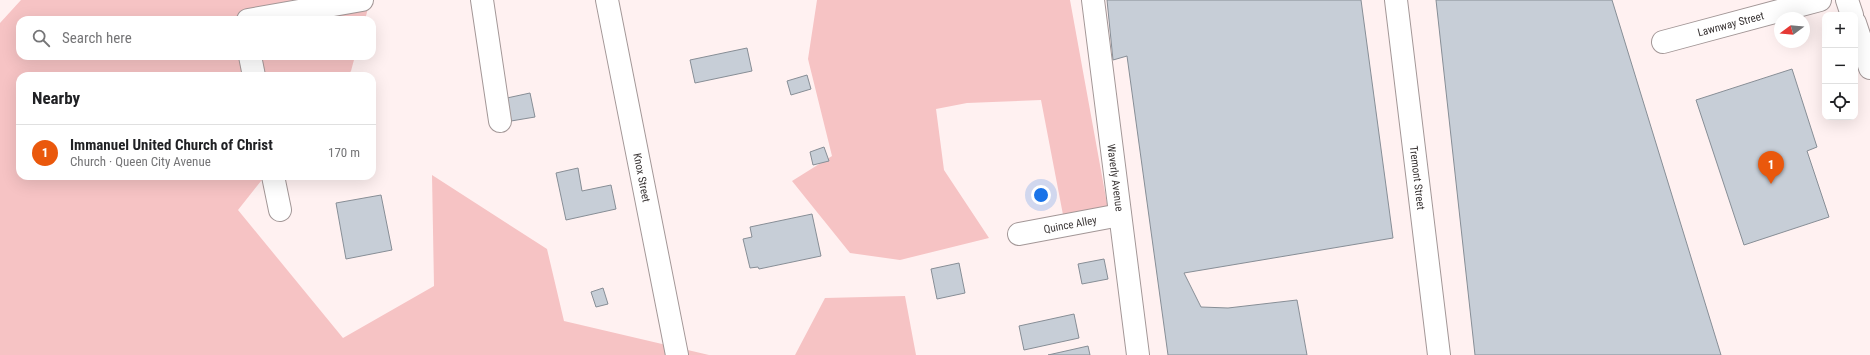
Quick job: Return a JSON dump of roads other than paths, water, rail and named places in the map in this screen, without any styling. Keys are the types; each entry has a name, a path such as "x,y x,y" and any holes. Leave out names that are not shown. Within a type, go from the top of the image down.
{"street":[{"path":"271,16 362,0"},
{"path":"482,0 500,121"},
{"name":"Knox Street","path":"607,0 677,355"},
{"name":"Waverly Avenue","path":"1094,0 1138,355"},
{"name":"Tremont Street","path":"1396,0 1439,355"},
{"name":"Lawnway Street","path":"1664,42 1820,0"},
{"path":"1847,0 1851,12"},
{"path":"1858,32 1870,68"},
{"path":"251,60 253,72"},
{"path":"274,180 280,210"},
{"name":"Quince Alley","path":"1019,234 1120,215"}],"place":[{"name":"Immanuel United Church of Christ","path":"1771,184"}]}
